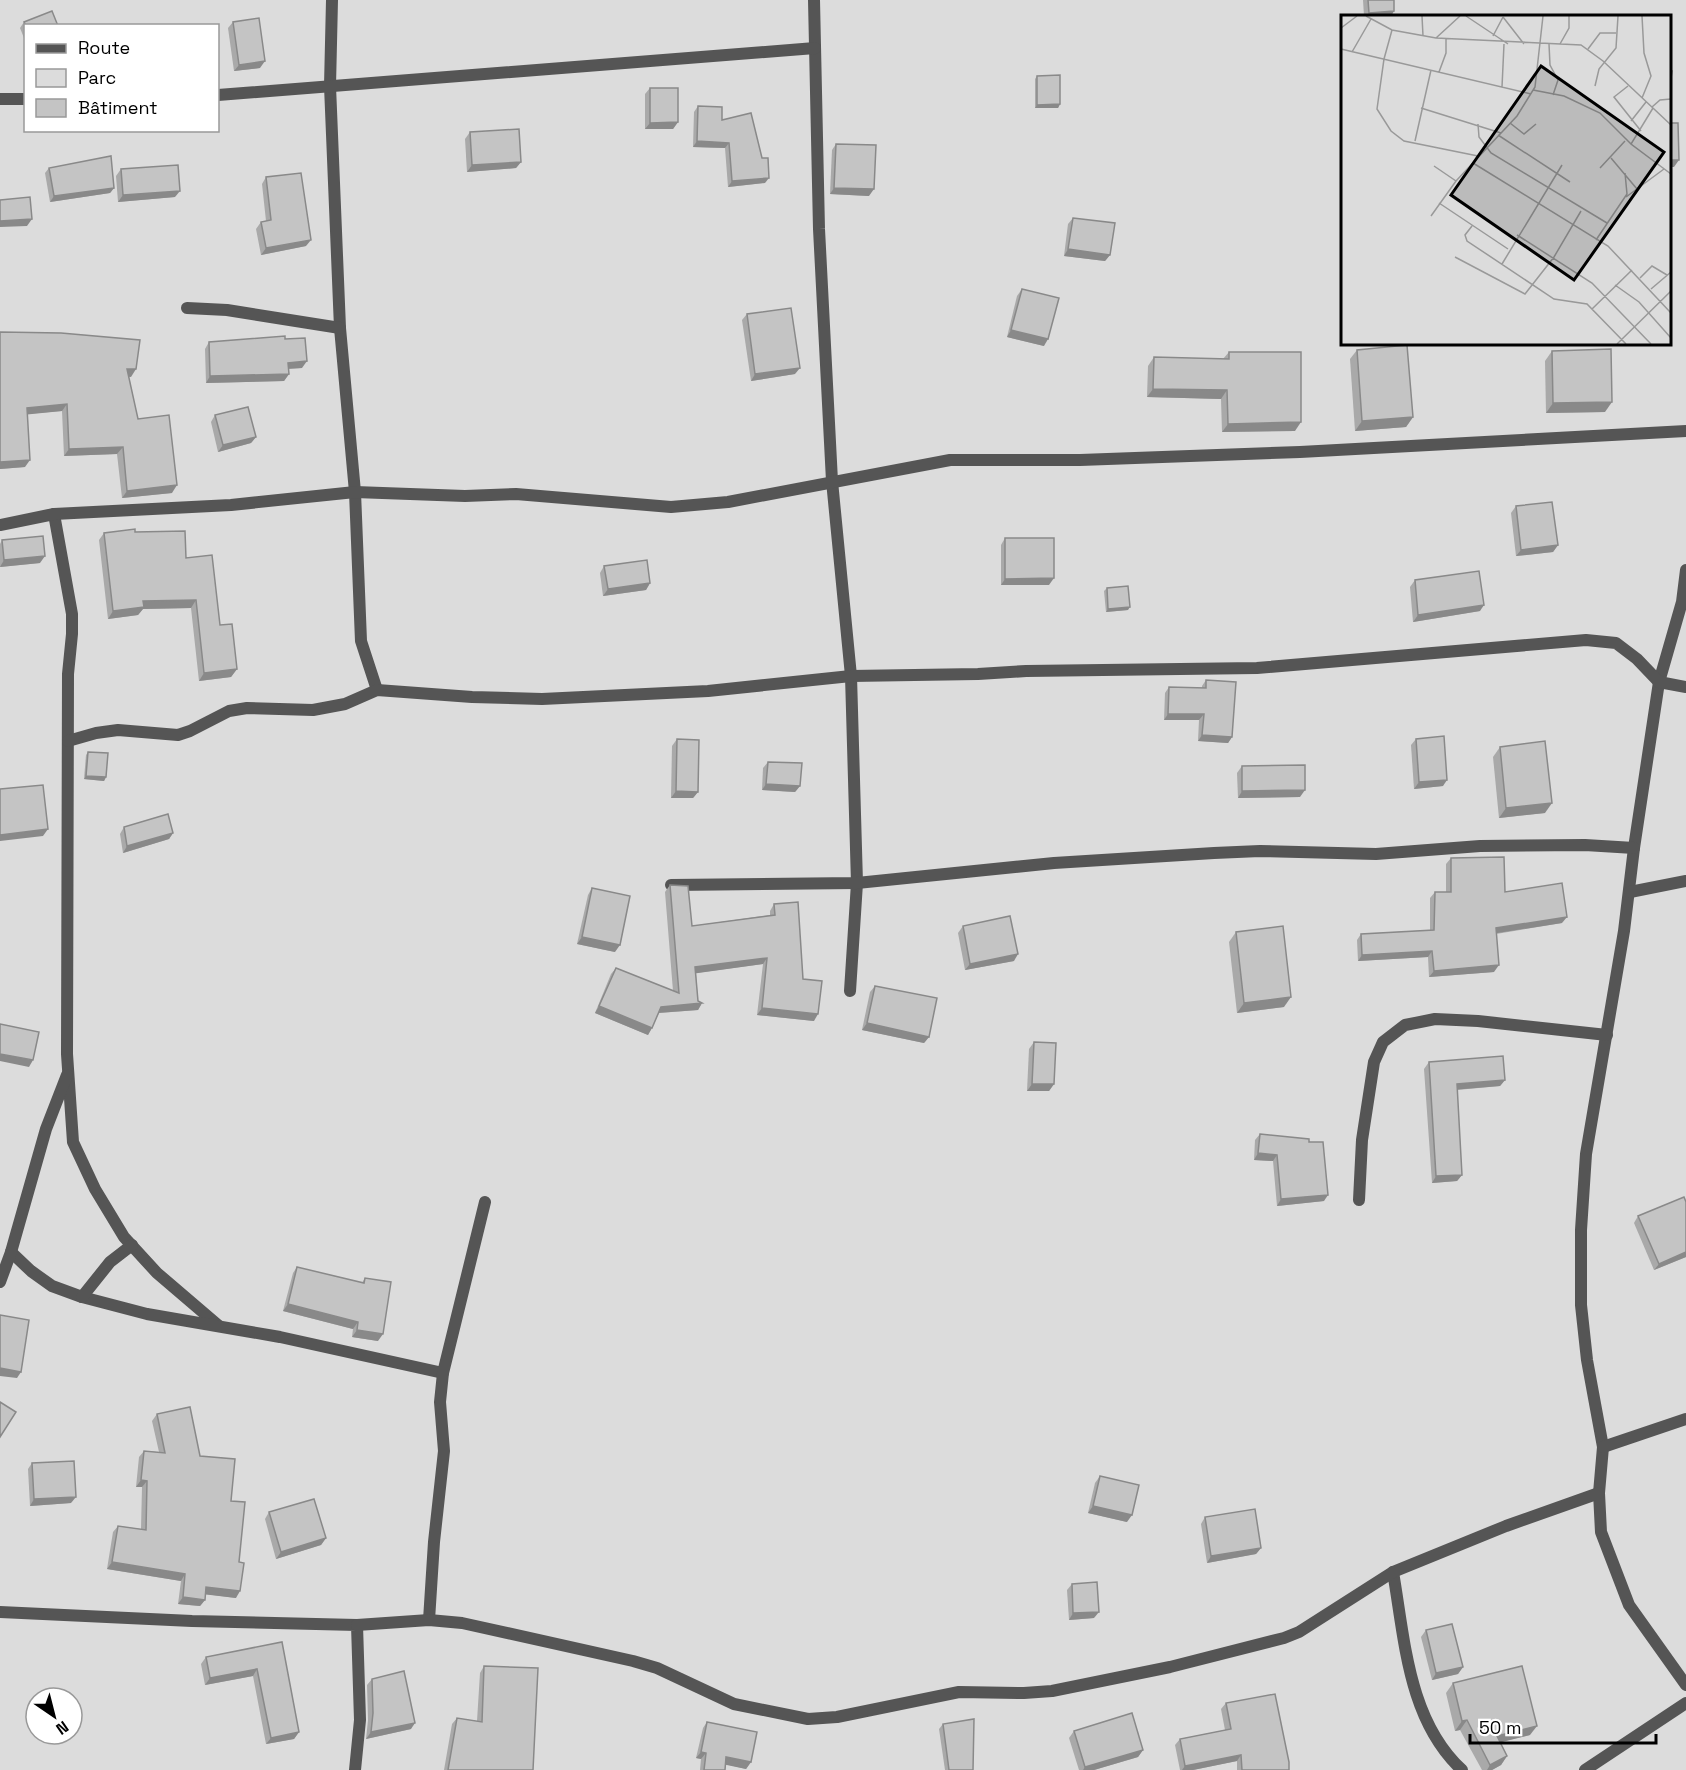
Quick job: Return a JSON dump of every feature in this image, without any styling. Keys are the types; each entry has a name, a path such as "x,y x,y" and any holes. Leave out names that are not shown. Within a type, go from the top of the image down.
{"street":[{"path":"332,0 330,86 340,328 356,492 361,641 377,690"},
{"path":"814,0 819,229 832,481 851,676 857,883 850,991"},
{"path":"219,95 815,48"},
{"path":"0,99 24,99"},
{"path":"187,309 227,310 340,328"},
{"path":"0,525 54,514 231,505 356,492 465,496 516,494 671,507 728,502 950,460 1080,460 1300,452 1686,431"},
{"path":"54,514 72,614 68,674 68,741 69,1071 73,1142 95,1189 124,1237 157,1273 219,1326"},
{"path":"1686,570 1682,602 1659,682 1634,848 1630,892 1586,1155 1581,1230 1581,1305 1587,1360 1604,1447 1599,1492 1601,1532 1629,1605 1686,1685"},
{"path":"68,741 118,730 178,735 229,711 247,708 313,710 345,704 377,690 472,697 542,699 708,691 851,676 1257,668 1586,640 1616,644 1637,659 1659,682 1686,687"},
{"path":"670,885 857,883 1054,863 1260,851 1376,854 1503,846 1585,845 1634,848"},
{"path":"1630,892 1686,881"},
{"path":"1359,1200 1362,1140 1374,1062 1383,1042 1406,1024 1435,1019 1478,1021 1607,1035"},
{"path":"0,1281 11,1252 46,1129 69,1071"},
{"path":"429,1620 444,1451 441,1402 443,1373 485,1202"},
{"path":"82,1297 111,1262 132,1245"},
{"path":"11,1252 31,1271 52,1286 82,1297 147,1314 280,1337 443,1373"},
{"path":"1604,1447 1686,1419"},
{"path":"0,1612 192,1621 357,1625 429,1620 462,1623 657,1668 734,1704 808,1719 837,1718 959,1692 1052,1691 1181,1664 1284,1638 1299,1632 1393,1572 1506,1526 1599,1492"},
{"path":"1393,1572 1414,1686 1421,1709 1441,1747 1462,1770"},
{"path":"355,1770 360,1720 357,1625"},
{"path":"1585,1770 1686,1702"}],"green space":[{"path":"0,0 1686,0 1686,1770 0,1770"}],"building":[{"path":"1368,0 1394,0 1394,11 1369,13"},
{"path":"52,11 57,24 25,24 24,22"},
{"path":"259,18 265,61 239,65 233,22"},
{"path":"1060,75 1060,104 1037,105 1037,76"},
{"path":"650,88 678,88 678,122 650,123"},
{"path":"698,106 722,107 722,120 751,113 762,158 768,158 769,178 732,181 729,143 697,141"},
{"path":"1671,123 1678,123 1679,160 1671,160"},
{"path":"519,129 521,162 472,165 470,132"},
{"path":"836,144 876,145 874,189 834,188"},
{"path":"111,156 114,188 54,196 49,168"},
{"path":"178,165 180,191 123,195 121,169"},
{"path":"301,173 311,240 266,248 261,222 271,220 266,177"},
{"path":"30,197 32,219 0,221 0,200"},
{"path":"1073,218 1115,223 1110,255 1068,249"},
{"path":"1022,289 1059,298 1048,339 1011,330"},
{"path":"791,308 800,368 755,374 747,314"},
{"path":"0,332 61,333 140,340 136,369 127,369 138,419 169,415 177,485 127,491 123,447 69,449 67,404 27,408 30,460 0,462"},
{"path":"285,336 285,339 305,338 307,361 288,363 289,374 210,376 209,342"},
{"path":"1407,345 1413,417 1362,421 1357,350"},
{"path":"1611,349 1612,402 1553,403 1552,351"},
{"path":"1229,352 1301,352 1301,422 1228,424 1227,390 1153,389 1154,357 1229,359"},
{"path":"248,407 256,437 223,445 215,415"},
{"path":"1552,502 1558,545 1521,550 1516,506"},
{"path":"135,529 135,532 185,531 186,558 212,555 220,625 232,624 237,669 204,673 196,600 143,601 144,607 113,611 104,533"},
{"path":"43,536 45,556 4,560 2,540"},
{"path":"1005,538 1054,538 1054,578 1005,579"},
{"path":"647,560 650,583 608,589 604,566"},
{"path":"1479,571 1484,605 1418,615 1415,580"},
{"path":"1128,586 1130,607 1108,609 1107,588"},
{"path":"1206,680 1236,682 1232,737 1202,735 1204,714 1168,714 1169,687 1206,688"},
{"path":"1444,736 1447,780 1419,782 1416,739"},
{"path":"677,739 699,740 698,792 676,791"},
{"path":"1545,741 1552,803 1506,808 1500,747"},
{"path":"88,752 108,753 106,777 86,776"},
{"path":"768,762 802,763 800,786 766,784"},
{"path":"1305,765 1305,790 1242,791 1242,766"},
{"path":"43,785 48,829 0,835 0,789"},
{"path":"168,814 173,833 127,846 124,827"},
{"path":"1504,857 1505,892 1562,883 1567,917 1496,928 1499,965 1434,971 1432,951 1362,955 1361,934 1434,930 1435,892 1451,892 1451,858"},
{"path":"670,885 688,886 692,926 775,915 774,904 798,902 803,979 822,981 818,1014 762,1008 767,958 695,967 698,1001 702,1003 661,1007 652,1028 599,1006 616,968 679,993"},
{"path":"592,888 630,896 620,945 582,937"},
{"path":"1010,916 1018,954 970,964 963,926"},
{"path":"1283,926 1291,997 1244,1003 1236,932"},
{"path":"875,986 937,998 929,1037 867,1023"},
{"path":"0,1024 39,1032 33,1060 0,1054"},
{"path":"1034,1042 1056,1043 1054,1084 1032,1084"},
{"path":"1503,1056 1505,1080 1457,1084 1462,1175 1436,1176 1429,1062"},
{"path":"1260,1134 1323,1142 1328,1195 1281,1199 1277,1155 1258,1153"},
{"path":"1684,1197 1686,1202 1686,1252 1659,1264 1638,1216"},
{"path":"297,1267 364,1283 365,1278 391,1282 383,1334 357,1330 358,1322 288,1304"},
{"path":"0,1315 29,1320 21,1372 0,1368"},
{"path":"0,1402 16,1412 0,1437"},
{"path":"190,1407 200,1456 235,1459 231,1501 245,1502 239,1562 244,1563 240,1591 206,1587 205,1600 183,1597 185,1574 112,1562 118,1526 146,1530 147,1481 141,1480 144,1451 165,1453 157,1414"},
{"path":"74,1461 76,1497 34,1499 32,1463"},
{"path":"1100,1476 1139,1485 1132,1515 1093,1506"},
{"path":"314,1499 326,1538 281,1552 269,1512"},
{"path":"1255,1509 1261,1548 1211,1556 1205,1517"},
{"path":"1097,1582 1099,1612 1073,1613 1072,1584"},
{"path":"1452,1624 1463,1667 1436,1673 1426,1630"},
{"path":"282,1642 299,1732 271,1738 257,1669 210,1678 206,1657"},
{"path":"484,1666 538,1668 533,1770 448,1770 457,1718 482,1722"},
{"path":"1522,1666 1537,1726 1497,1736 1507,1756 1490,1765 1467,1720 1462,1721 1453,1683"},
{"path":"404,1671 415,1723 371,1732 372,1679"},
{"path":"1275,1694 1289,1770 1242,1770 1241,1755 1185,1766 1180,1739 1231,1729 1226,1703"},
{"path":"1132,1713 1143,1750 1085,1767 1074,1731"},
{"path":"974,1719 973,1770 949,1770 943,1724"},
{"path":"707,1722 757,1732 751,1762 726,1757 725,1770 704,1770 706,1753 701,1752"}]}
